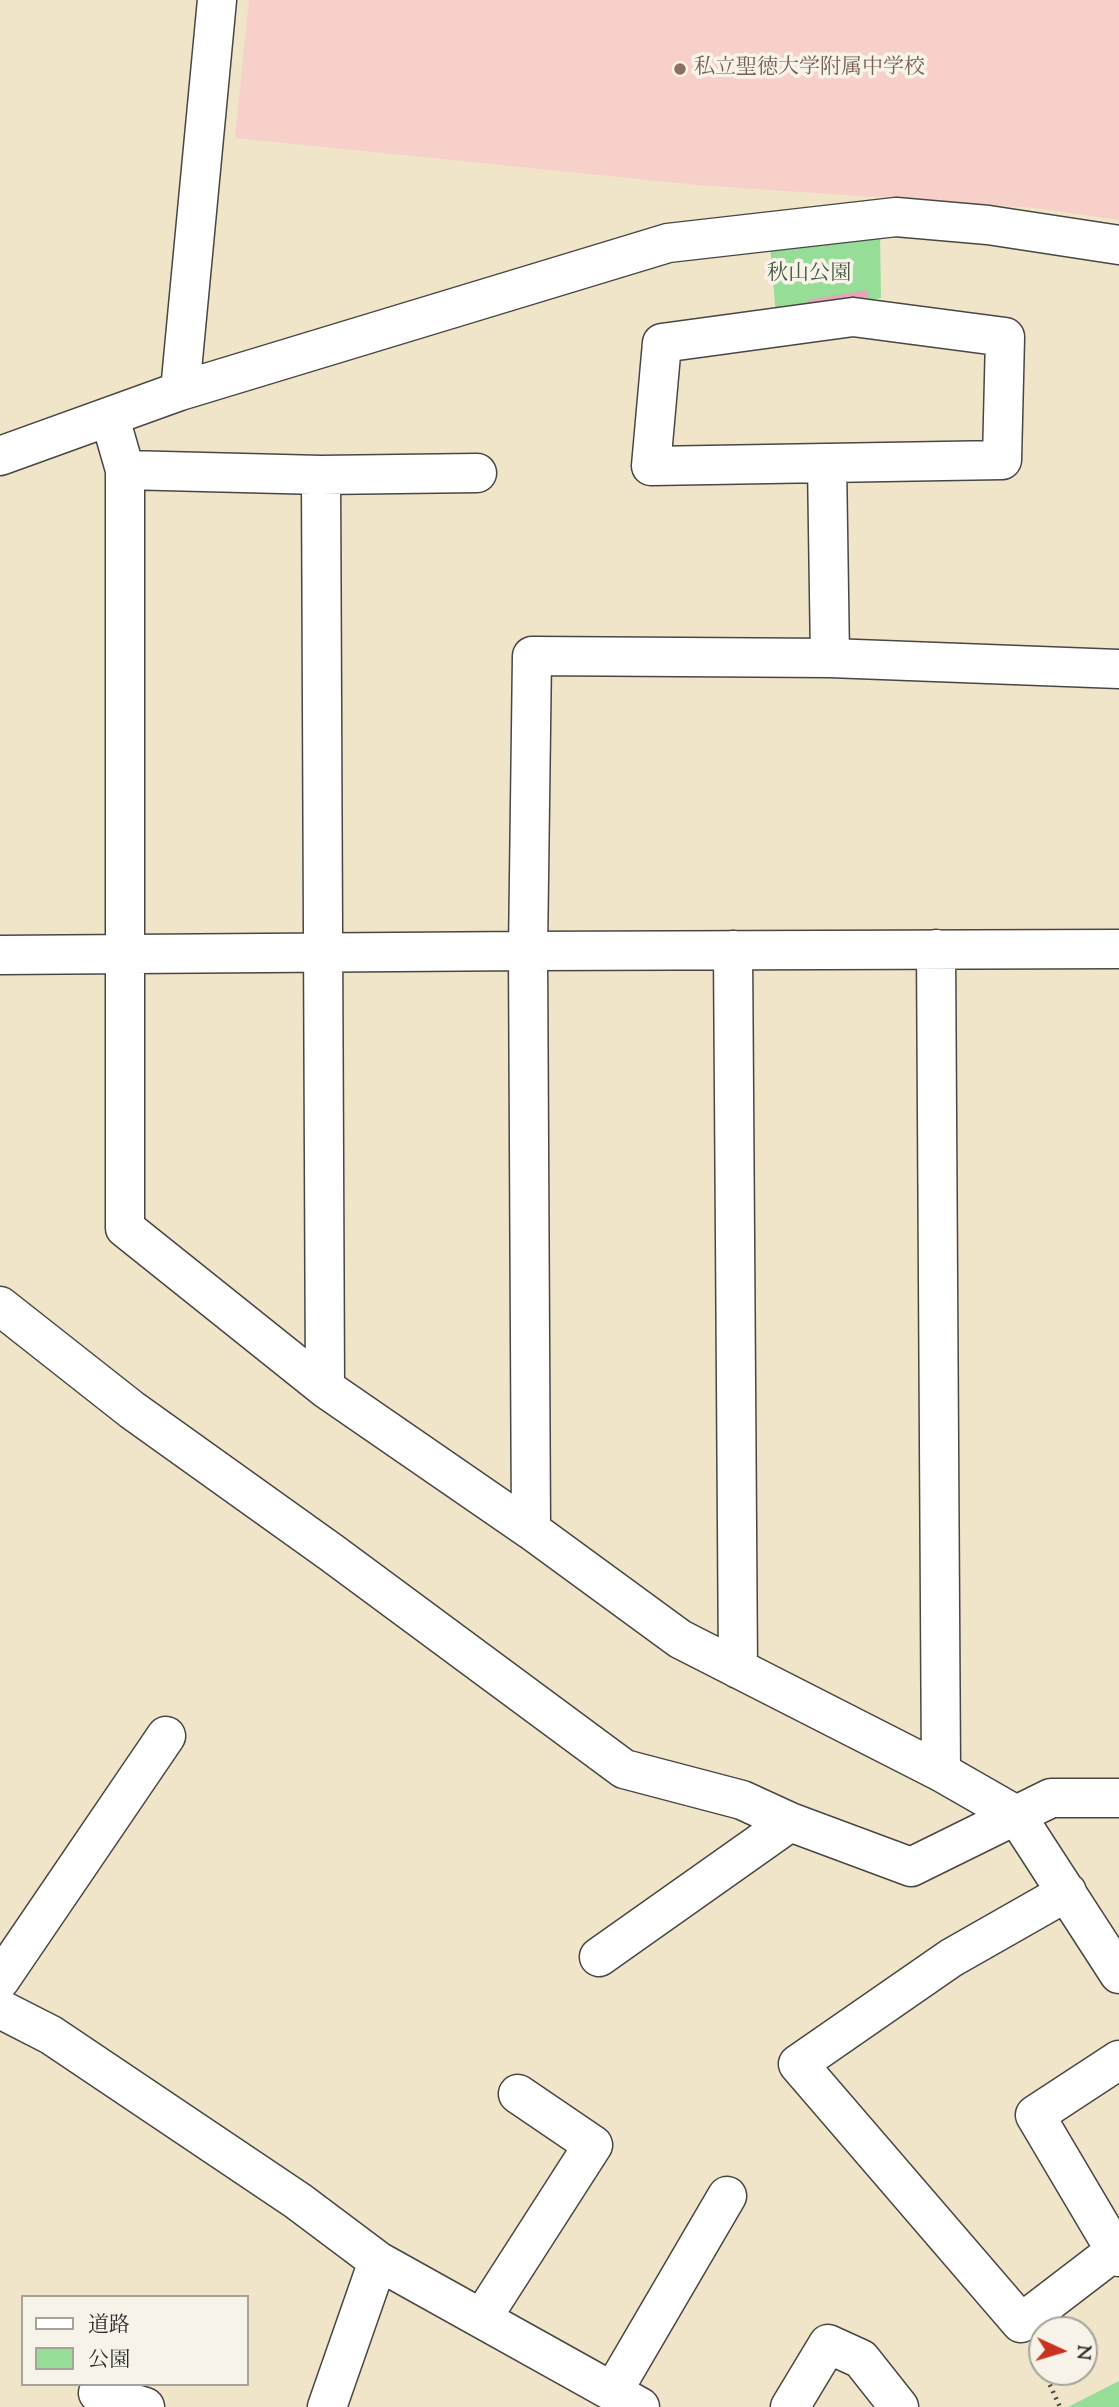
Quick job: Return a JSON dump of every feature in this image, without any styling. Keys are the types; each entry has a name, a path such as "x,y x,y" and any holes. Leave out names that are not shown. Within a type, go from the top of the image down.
{"street":[{"path":"180,391 217,0"},
{"path":"0,456 180,391 668,243 896,217 988,225 1119,245"},
{"path":"853,317 1005,337 1002,460 651,466 662,343 789,326 853,317"},
{"path":"110,418 125,470 125,1228 325,1388 531,1530 680,1639 941,1772 1016,1815 1119,1974"},
{"path":"827,463 830,658"},
{"path":"125,470 321,475 477,473"},
{"path":"321,475 325,1388"},
{"path":"531,1530 528,951 532,656 830,658 1119,669"},
{"path":"936,948 941,1772"},
{"path":"0,955 1119,949"},
{"path":"733,950 738,1669"},
{"path":"0,1306 132,1410 332,1553 624,1769 742,1800 790,1822 911,1867 1051,1798 1119,1798"},
{"path":"0,1980 166,1736"},
{"path":"599,1957 790,1822"},
{"path":"1067,1892 951,1958 798,2064 1021,2323 1117,2254 1035,2115 1119,2060"},
{"path":"0,2009 51,2035 298,2201 378,2261 627,2399 727,2196"},
{"path":"482,2318 593,2145 518,2094"},
{"path":"327,2407 378,2261"},
{"path":"790,2407 828,2344 861,2359 899,2407"},
{"path":"98,2393 145,2407"}],"path":[{"path":"786,229 789,326"},
{"path":"1050,2386 1060,2407"}],"shaded area":[{"name":"私立聖徳大学附属中学校","path":"249,0 1119,0 1119,220 1035,208 698,185 235,138"}],"green space":[{"name":"秋山公園","path":"880,236 881,298 776,316 770,244"},
{"path":"1119,2381 1119,2407 1068,2407"}],"building":[{"path":"868,290 868,300 807,310 808,300"}],"place":[{"name":"私立聖徳大学附属中学校","path":"680,69"}]}
